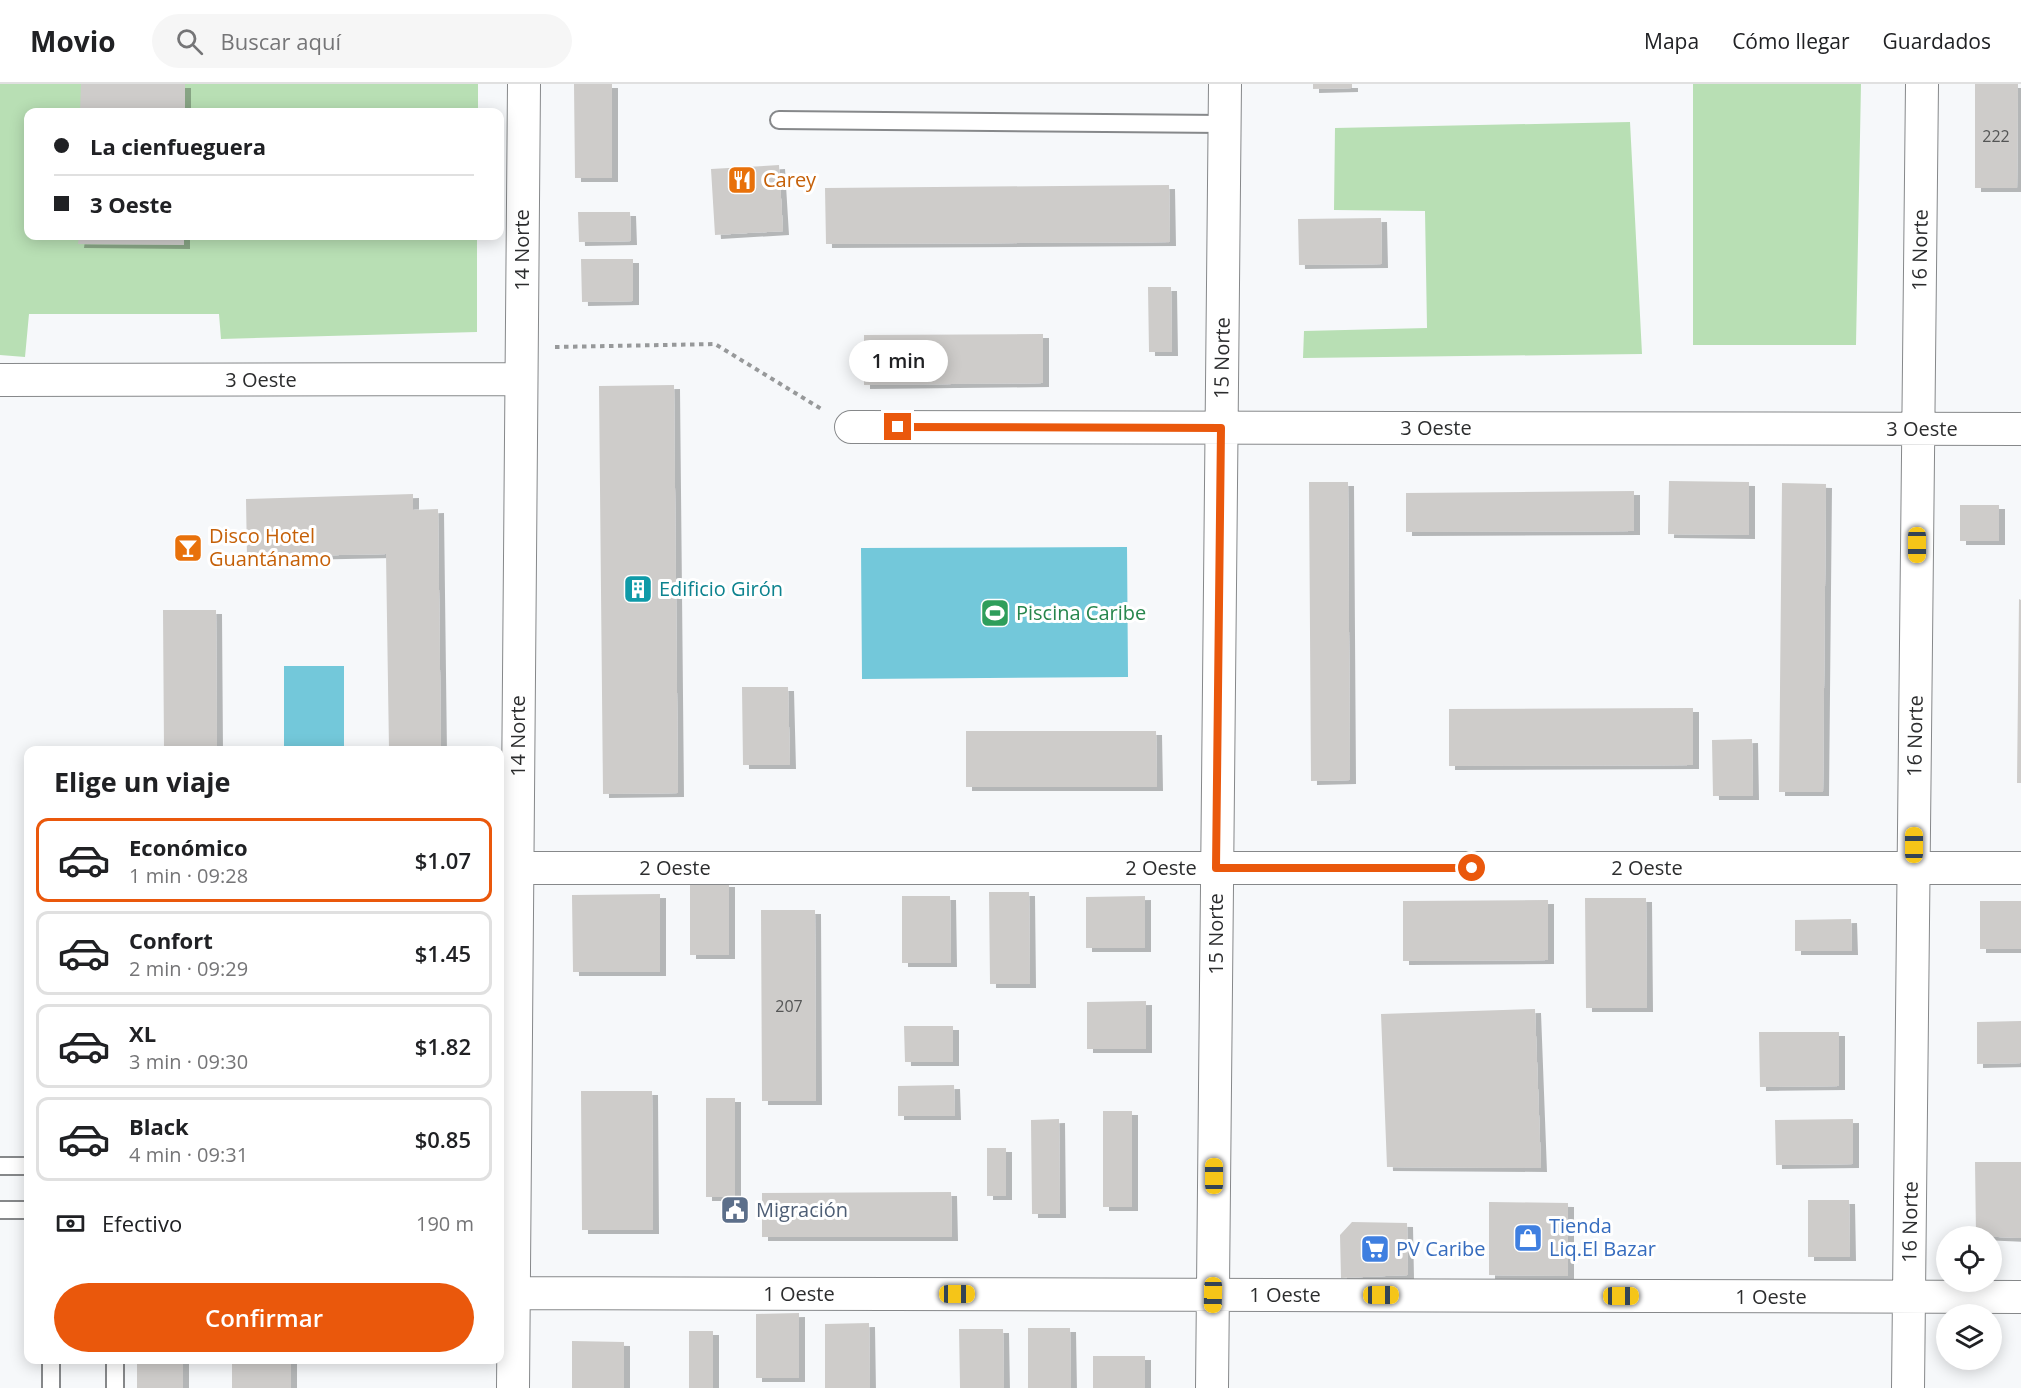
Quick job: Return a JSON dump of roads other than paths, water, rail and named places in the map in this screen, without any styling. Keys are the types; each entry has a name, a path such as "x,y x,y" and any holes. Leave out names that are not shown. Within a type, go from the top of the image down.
{"street":[{"name":"14 Norte","path":"513,1388 524,84"},
{"name":"15 Norte","path":"1212,1388 1225,84"},
{"name":"16 Norte","path":"1908,1388 1922,84"},
{"name":"3 Oeste","path":"0,380 521,379"},
{"name":"3 Oeste","path":"851,427 2021,429"},
{"name":"2 Oeste","path":"517,868 2021,868"},
{"name":"1 Oeste","path":"514,1293 2021,1298"}],"lane":[{"path":"779,120 1224,124"},
{"path":"0,1166 24,1166"},
{"path":"0,1210 24,1210"},
{"path":"51,1364 51,1388"},
{"path":"115,1364 115,1388"}],"water":[{"name":"Piscina Caribe","path":"1127,547 1128,677 862,679 861,548"},
{"path":"284,666 344,666 344,746 284,746"}],"place":[{"name":"Carey","path":"742,180"},
{"name":"Disco Hotel Guantánamo","path":"188,548"},
{"name":"Edificio Girón","path":"638,589"},
{"name":"Piscina Caribe","path":"995,613"},
{"name":"Migración","path":"735,1210"},
{"name":"Tienda Liq.El Bazar","path":"1528,1238"},
{"name":"PV Caribe","path":"1375,1249"}]}
